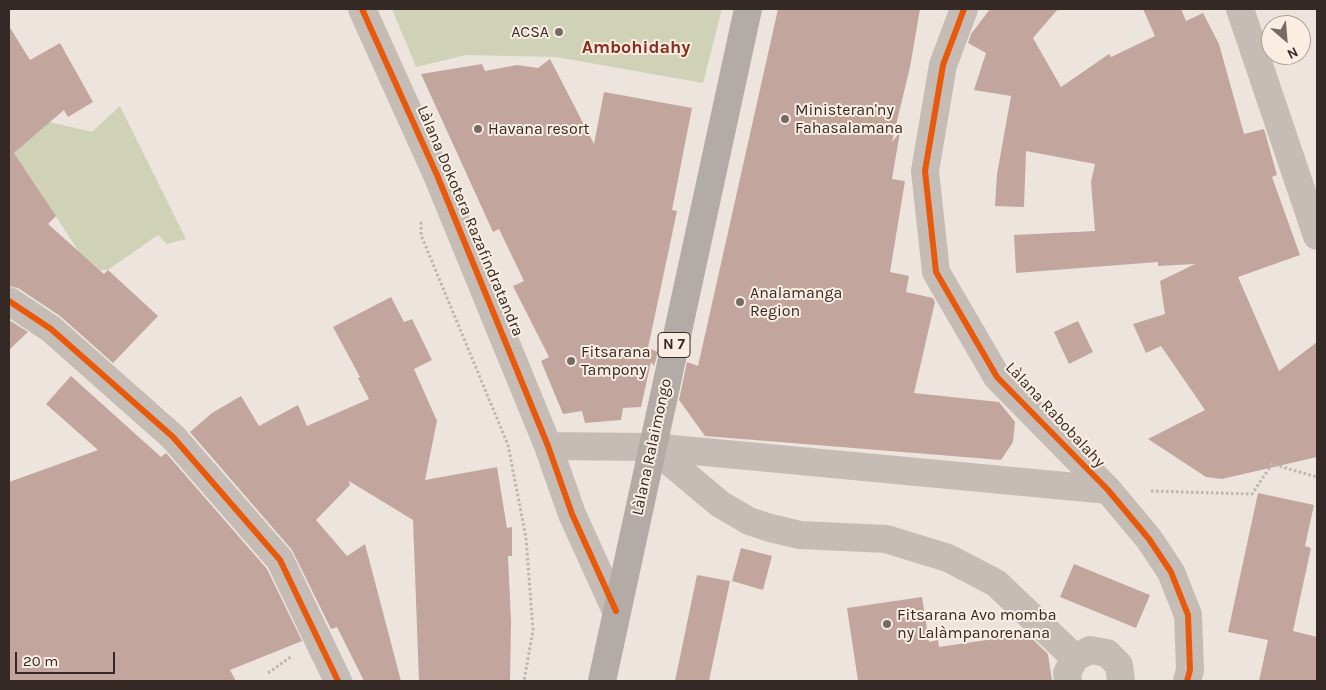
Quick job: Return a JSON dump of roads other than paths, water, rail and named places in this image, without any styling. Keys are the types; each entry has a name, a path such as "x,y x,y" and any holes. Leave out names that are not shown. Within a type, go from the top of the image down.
{"main road":[{"name":"Làlana Ralaimongo","path":"602,681 748,9"}],"street":[{"name":"Làlana Dokotera Razafindratandra","path":"362,9 437,175 548,446 572,514 616,611"},
{"name":"Làlana Rabobalahy","path":"964,9 943,65 925,171 936,272 997,377 1108,490 1149,539 1171,572 1188,615 1190,670 1187,681"},
{"path":"1240,9 1317,236"},
{"path":"9,301 52,329 173,437 280,560 338,681"},
{"path":"548,446 652,446 1108,490"},
{"path":"652,446 720,504 749,521 800,535 886,539 948,558 996,583 1072,669 1090,650 1107,653 1119,665 1121,681"}],"place":[{"name":"ACSA","path":"559,32"},
{"name":"Ministeran'ny Fahasalamana","path":"785,119"},
{"name":"Havana resort","path":"478,129"},
{"name":"Analamanga Region","path":"740,302"},
{"name":"Fitsarana Tampony","path":"571,361"},
{"name":"Fitsarana Avo momba ny Lalàmpanorenana","path":"887,624"}],"district":[{"name":"Ambohidahy","path":"636,48"}]}
